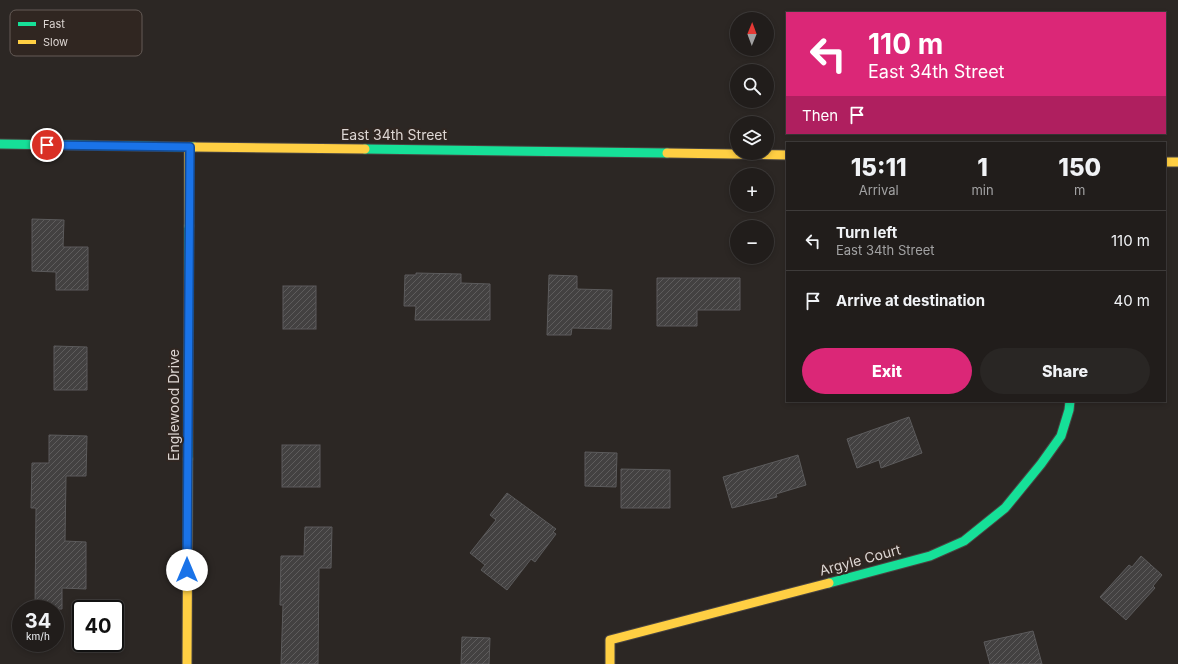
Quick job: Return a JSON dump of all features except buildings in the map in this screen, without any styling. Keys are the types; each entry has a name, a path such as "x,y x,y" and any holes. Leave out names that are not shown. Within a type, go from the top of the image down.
{"street":[{"name":"East 34th Street","path":"0,144 786,155"},
{"name":"Englewood Drive","path":"187,664 190,147"},
{"path":"1166,162 1178,162"},
{"name":"Argyle Court","path":"610,664 610,640 930,556 964,541 1005,508 1042,464 1060,436 1069,410 1070,402"}],"traffic: fast":[{"path":"0,144 194,147"},
{"path":"365,149 667,153"},
{"path":"188,459 189,226"},
{"path":"829,583 930,556 964,541 1005,508 1041,464 1061,436 1070,402"}],"traffic: slow":[{"path":"189,147 189,226"},
{"path":"194,147 365,149"},
{"path":"667,153 786,155"},
{"path":"1166,162 1178,162"},
{"path":"187,664 188,459"},
{"path":"610,664 610,640 829,583"}],"route":[{"path":"47,145 190,147 187,570"}]}
